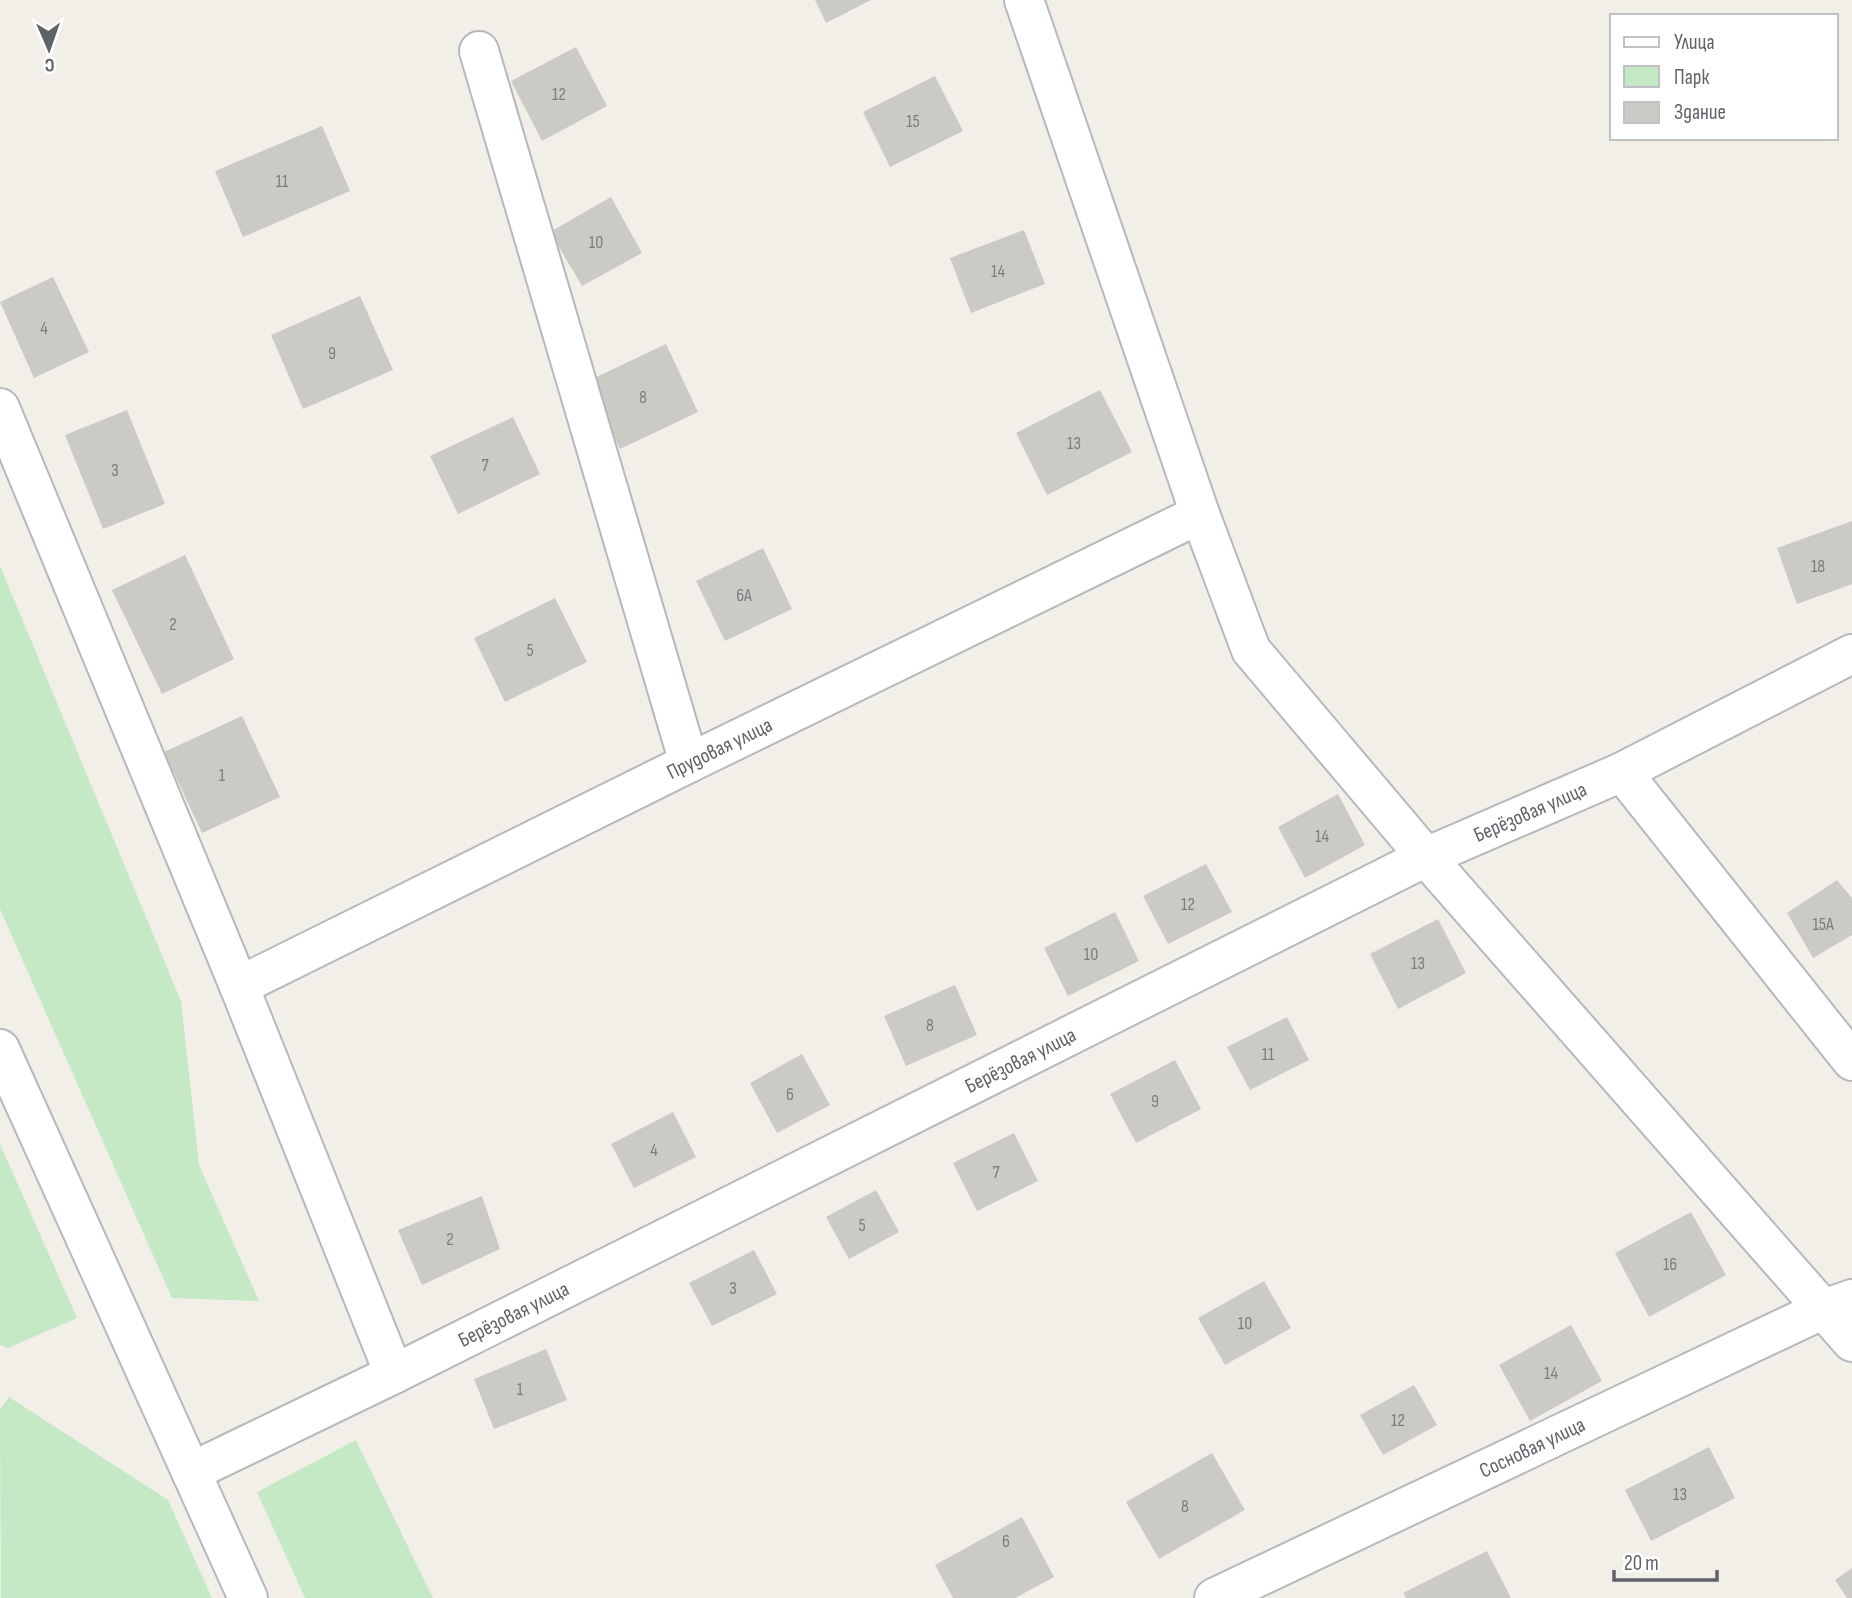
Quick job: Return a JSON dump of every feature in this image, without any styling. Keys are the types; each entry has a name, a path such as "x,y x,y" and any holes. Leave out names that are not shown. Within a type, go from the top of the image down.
{"street":[{"path":"1024,0 1200,514 1251,650 1426,857 1838,1304 1852,1342"},
{"path":"479,51 689,763"},
{"path":"0,408 239,986 394,1374"},
{"name":"Прудовая улица","path":"239,986 1200,514"},
{"name":"Берёзовая улица","path":"191,1472 394,1374 1426,857 1622,772 1852,654"},
{"path":"1622,772 1852,1061"},
{"path":"0,1049 248,1598"},
{"name":"Сосновая улица","path":"1214,1598 1838,1304"}],"green space":[{"path":"0,566 181,1001 199,1165 259,1301 172,1298 0,909"},
{"path":"0,1144 77,1318 8,1348 0,1345"},
{"path":"9,1397 168,1500 212,1598 1,1598 0,1410"},
{"path":"356,1440 433,1598 305,1598 257,1492"}],"building":[{"path":"815,0 871,0 826,23"},
{"path":"576,47 607,106 542,141 511,81"},
{"path":"935,76 963,131 890,167 863,112"},
{"path":"322,126 350,191 243,237 215,171"},
{"path":"611,197 642,253 582,286 550,232"},
{"path":"1024,230 1045,284 971,313 950,258"},
{"path":"53,277 89,352 34,378 0,302"},
{"path":"360,296 393,370 303,409 271,335"},
{"path":"666,344 698,412 620,449 588,381"},
{"path":"1100,390 1132,452 1047,495 1016,433"},
{"path":"127,410 165,504 103,529 65,435"},
{"path":"513,417 540,474 458,514 430,456"},
{"path":"1852,521 1852,584 1797,604 1777,548"},
{"path":"763,548 792,609 725,641 696,581"},
{"path":"185,555 234,659 162,694 112,590"},
{"path":"555,598 587,662 505,702 474,638"},
{"path":"242,716 280,797 202,833 164,752"},
{"path":"1338,794 1365,845 1305,878 1278,827"},
{"path":"1206,864 1232,912 1168,944 1143,896"},
{"path":"1837,880 1852,898 1852,935 1813,958 1787,913"},
{"path":"1115,912 1139,961 1068,996 1044,948"},
{"path":"1438,919 1466,973 1398,1009 1370,954"},
{"path":"955,985 977,1035 906,1066 884,1016"},
{"path":"1287,1017 1309,1060 1250,1090 1227,1047"},
{"path":"802,1054 830,1105 777,1133 750,1083"},
{"path":"1175,1060 1201,1109 1136,1143 1110,1094"},
{"path":"673,1112 696,1157 634,1188 611,1144"},
{"path":"1014,1133 1038,1181 977,1211 953,1163"},
{"path":"876,1190 899,1232 849,1259 826,1217"},
{"path":"482,1196 500,1249 422,1285 398,1230"},
{"path":"1691,1212 1726,1275 1649,1317 1615,1253"},
{"path":"754,1250 777,1294 712,1326 689,1283"},
{"path":"1264,1281 1291,1328 1225,1365 1198,1318"},
{"path":"1571,1325 1602,1381 1530,1421 1499,1365"},
{"path":"546,1349 567,1400 494,1429 474,1379"},
{"path":"1414,1385 1437,1425 1383,1455 1360,1415"},
{"path":"1709,1447 1735,1498 1651,1541 1625,1490"},
{"path":"1212,1453 1245,1510 1159,1559 1126,1502"},
{"path":"1022,1517 1054,1577 1015,1598 953,1598 935,1565"},
{"path":"1487,1551 1511,1598 1406,1598 1403,1593"},
{"path":"1852,1568 1852,1598 1847,1598 1835,1580"}]}
